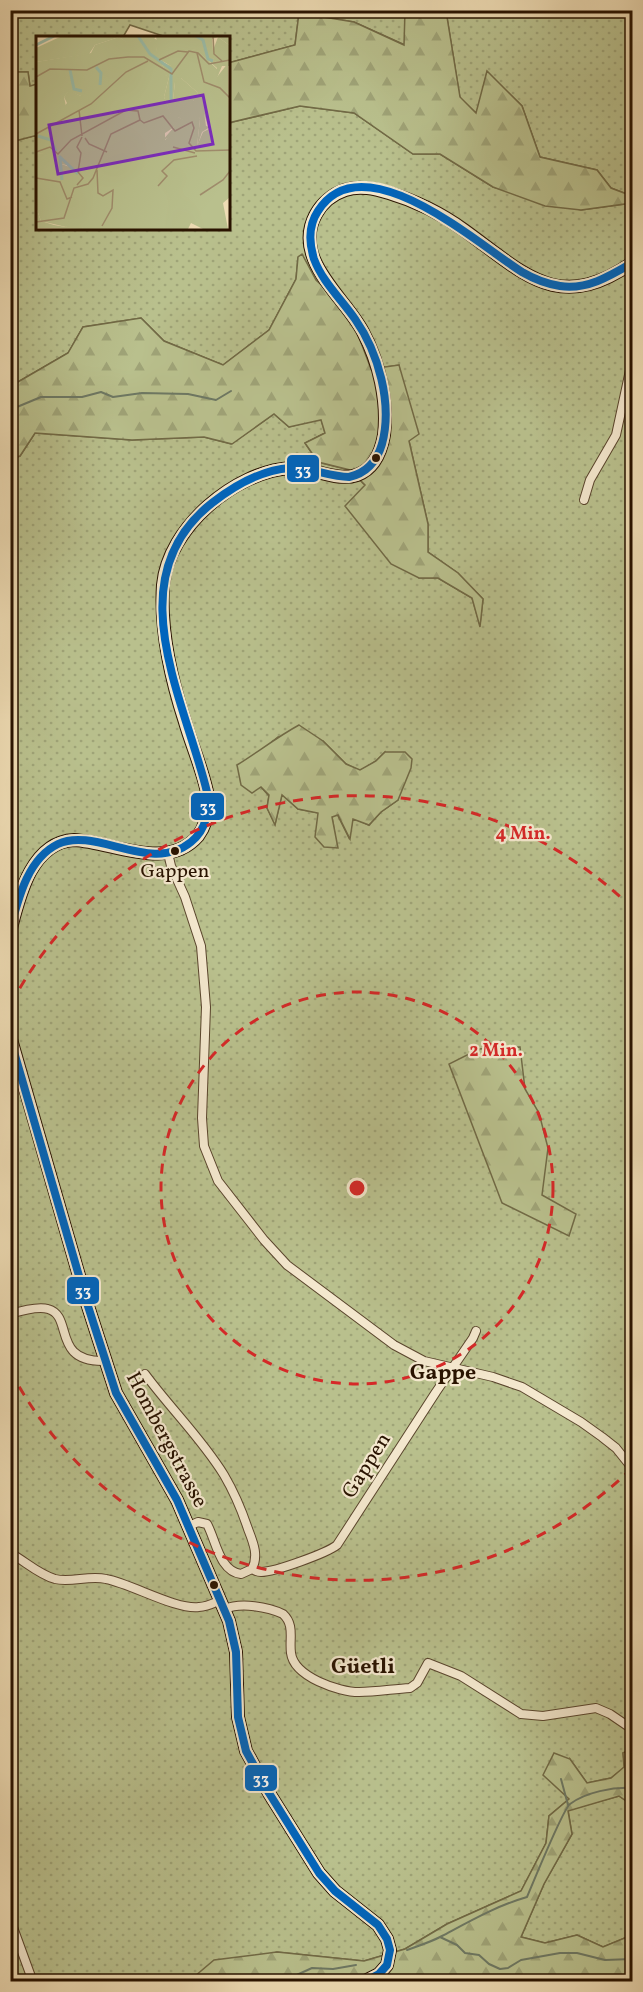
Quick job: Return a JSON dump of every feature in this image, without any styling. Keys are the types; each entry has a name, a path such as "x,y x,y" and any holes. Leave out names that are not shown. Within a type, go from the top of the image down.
{"street":[{"path":"10,932 20,897 33,868 45,852 58,843 82,841 147,853 168,853 183,847 200,833 206,822 208,807 205,783 177,694 167,651 163,594 165,574 172,551 182,534 220,497 246,482 273,471 294,468 343,477 353,476 372,465 378,456 384,423 383,398 372,351 356,320 320,271 311,249 310,229 318,211 334,194 353,188 369,188 394,194 449,220 526,276 556,286 592,284 633,263"},
{"path":"584,500 590,480 616,435 633,362"},
{"path":"168,853 201,946 206,1007 202,1118 204,1146 218,1181 264,1240 287,1265 405,1352 424,1361 493,1377 522,1387 602,1437 616,1448 633,1468"},
{"name":"Hombergstrasse","path":"10,1036 104,1361 116,1393 165,1478 189,1526 223,1605 234,1637 240,1728 254,1768 298,1843 319,1873 335,1891 378,1925 387,1939 390,1950 387,1965 379,1974 363,1982"},
{"path":"10,1314 47,1309 55,1313 59,1319 71,1351 83,1359 104,1361"},
{"name":"Gappen","path":"189,1526 198,1522 207,1524 225,1565 232,1572 241,1574 252,1569 260,1572 272,1570 335,1547 476,1330"},
{"path":"145,1374 218,1466 229,1484 255,1548 256,1560 252,1569"},
{"path":"10,1553 43,1574 54,1578 105,1579 194,1608 223,1605 247,1606 283,1614 289,1623 290,1652 296,1666 312,1678 343,1690 358,1692 410,1688 417,1683 428,1663 461,1676 521,1714 543,1716 596,1708 605,1710 633,1729"},
{"path":"10,1919 33,1982"}],"green space":[{"path":"10,11 405,11 405,45 354,22 299,13 295,45 230,62 230,36 163,36 130,25 124,36 36,36 36,84 30,87 28,72 11,72"},
{"path":"405,11 446,11 460,97 476,113 487,71 522,106 540,157 597,170 611,188 632,196 632,203 581,210 545,206 493,187 440,154 413,154 354,113 300,106 230,123 230,62 295,45 299,13 354,22 404,45"},
{"path":"446,11 632,11 632,196 611,188 597,170 540,157 522,106 487,72 477,114 460,98"},
{"path":"11,72 28,72 30,86 36,84 36,136 11,142"},
{"path":"300,106 354,113 413,154 440,154 493,187 581,210 632,203 632,1749 623,1753 625,1767 611,1778 587,1783 570,1759 569,1799 549,1816 546,1843 521,1891 447,1924 405,1949 364,1961 277,1952 189,1978 188,1981 11,1981 11,459 20,456 35,433 132,440 204,437 231,444 274,414 289,427 321,419 325,433 305,443 318,462 350,470 365,485 419,578 438,578 472,598 480,625 483,599 458,573 428,552 428,524 409,441 399,365 371,369 349,311 316,280 302,255 298,258 296,279 269,330 223,365 164,341 141,318 83,327 68,353 11,386 11,142 36,135 36,230 230,230 230,123","holes":["278,737 323,741 346,764 360,771 385,752 398,800 381,812 369,825 353,818 349,838 337,814 332,817 337,848 319,813 298,809 282,794 275,824 267,808 269,796 261,787 261,751"]},
{"path":"302,254 316,280 349,311 371,369 399,365 419,434 409,441 428,524 428,552 458,573 483,599 480,627 472,598 438,578 419,578 391,564 345,506 365,485 350,470 318,462 305,443 325,433 321,420 289,427 274,414 232,444 204,437 132,440 35,433 20,456 11,459 11,386 68,353 83,327 141,318 164,341 223,365 269,330 296,279 298,257"},
{"path":"299,725 323,741 346,764 360,770 376,761 385,752 405,752 412,759 411,768 398,800 381,812 369,825 353,819 350,839 338,815 332,817 338,848 324,847 315,837 318,813 298,809 282,795 275,825 267,808 269,795 261,787 252,793 241,785 237,765"},
{"path":"520,1047 525,1089 539,1113 548,1148 542,1195 576,1214 569,1236 502,1203 449,1064 479,1049"},
{"path":"632,1749 632,1805 619,1796 568,1811 572,1834 544,1884 521,1937 545,1943 577,1935 603,1947 632,1935 632,1981 584,1978 564,1982 188,1982 214,1960 277,1952 364,1961 405,1949 447,1924 521,1891 546,1843 549,1816 569,1799 543,1775 554,1753 570,1759 587,1783 611,1778 624,1767 623,1753"},
{"path":"619,1796 632,1805 632,1935 603,1947 577,1935 545,1943 521,1937 544,1884 572,1834 568,1810"}],"waterway":[{"path":"17,407 41,397 82,397 101,392 113,397 142,393 188,394 216,400 231,391"},
{"path":"561,1779 568,1805"},
{"path":"407,1950 438,1938 494,1909 527,1897 555,1832 570,1804 600,1791 632,1788"},
{"path":"440,1937 457,1945 465,1953 479,1955 489,1964 500,1969 508,1968 521,1960 560,1953 577,1953 605,1960 632,1959"},
{"path":"265,1982 290,1978 312,1968 333,1969 356,1965"}],"transit line":[{"name":"33","path":"10,930 25,881 31,870 47,851 58,844 73,840 89,841 159,854 175,851 191,842 204,825 208,806 207,792 174,680 165,641 162,603 168,567 183,533 212,503 230,490 259,475 279,469 297,468 349,477 366,469 380,450 386,412 377,362 355,319 317,267 310,235 312,223 318,211 338,192 363,187 391,192 421,205 451,223 527,275 545,283 560,286 589,284 632,263"},
{"name":"33","path":"10,1038 86,1300 116,1393 177,1500 229,1621 236,1652 238,1717 246,1751 269,1793 319,1873 335,1891 378,1925 387,1939 390,1950 387,1965 379,1974 364,1982"}],"place":[{"name":"Gappen","path":"175,851"}],"district":[{"name":"Gappe","path":"443,1373"},
{"name":"Güetli","path":"363,1667"}]}
